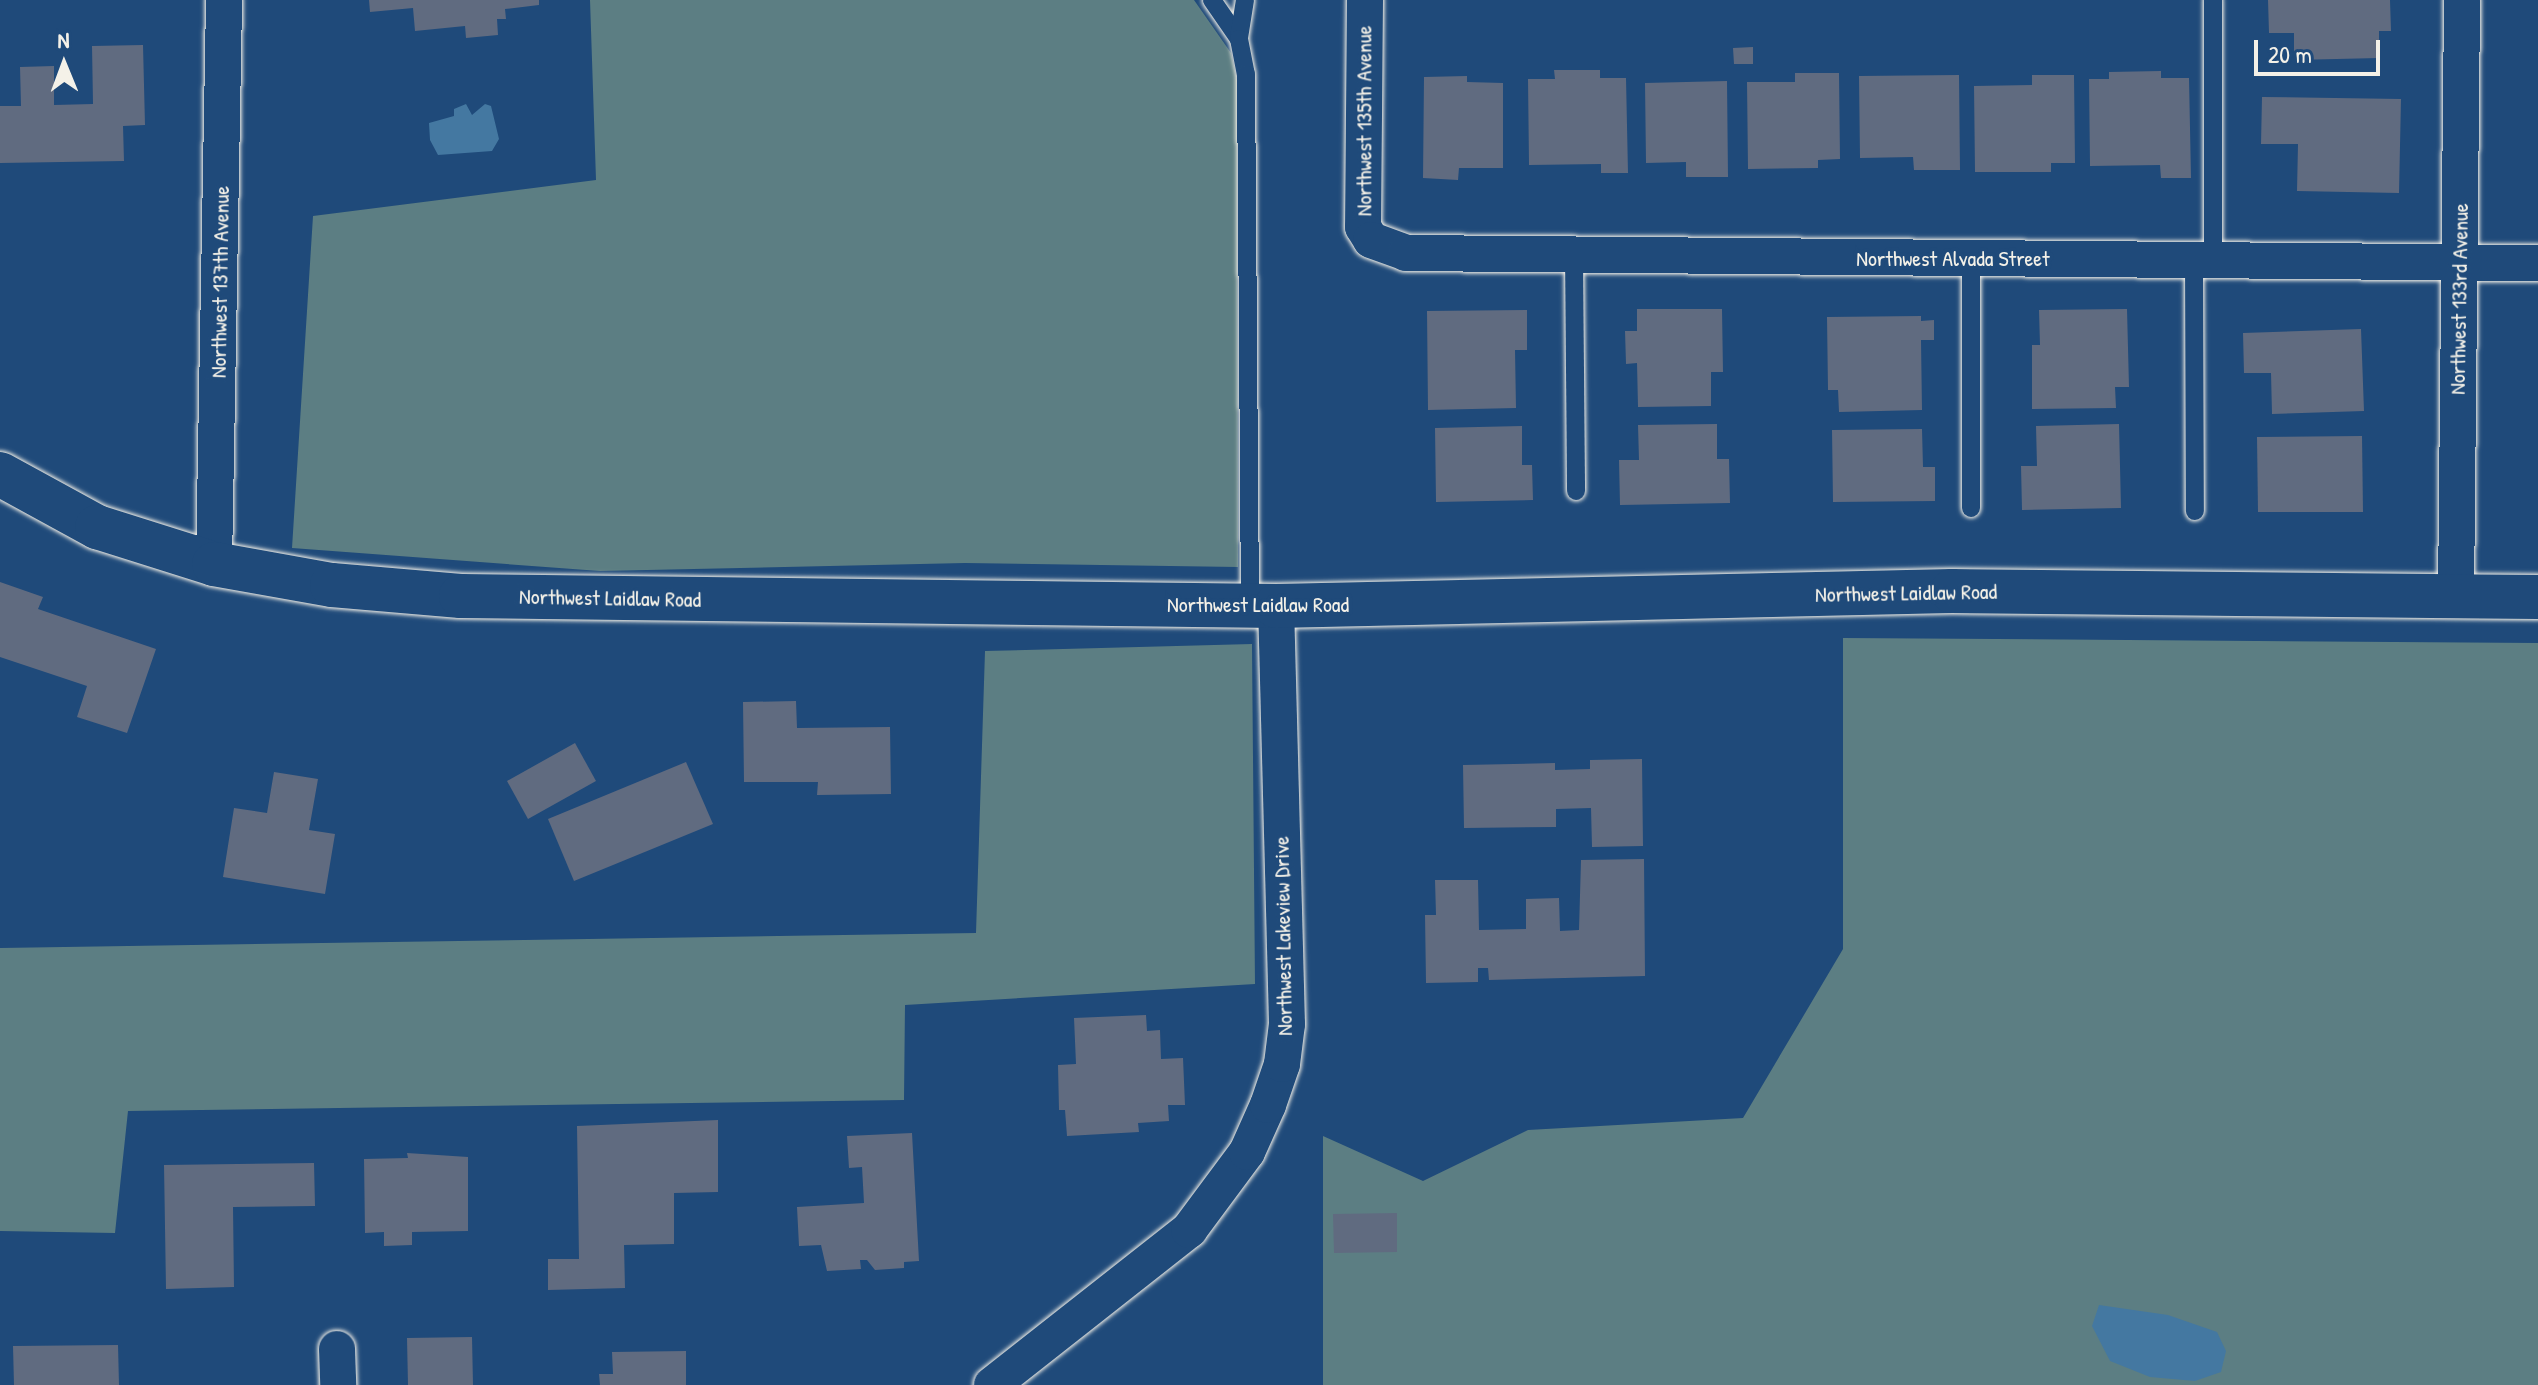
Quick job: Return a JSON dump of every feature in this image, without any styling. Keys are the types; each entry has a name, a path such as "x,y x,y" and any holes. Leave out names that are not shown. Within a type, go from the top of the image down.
{"main road":[{"name":"Northwest Laidlaw Road","path":"0,474 97,527 214,564 332,585 461,596 1263,606 1952,591 2538,597"}],"street":[{"name":"Northwest 137th Avenue","path":"214,564 224,0"},
{"name":"Northwest 135th Avenue","path":"1365,0 1360,211 1371,240"},
{"name":"Northwest 133rd Avenue","path":"2456,597 2462,0"},
{"name":"Northwest Alvada Street","path":"1371,240 1406,253 2538,263"},
{"name":"Northwest Lakeview Drive","path":"992,1385 1189,1230 1247,1152 1268,1105 1282,1064 1287,1024 1263,606"},
{"path":"337,1349 338,1385"}],"lane":[{"path":"1212,0 1239,39"},
{"path":"1245,0 1239,39 1246,74 1263,606"},
{"path":"2195,511 2213,0"},
{"path":"1574,255 1576,491"},
{"path":"1971,259 1971,508"}],"green space":[{"path":"590,0 1194,0 1231,53 1237,80 1238,567 965,563 600,571 292,548 313,216 596,180"},
{"path":"1843,638 2538,643 2538,1385 1323,1385 1323,1136 1423,1181 1528,1130 1743,1118 1843,949"},
{"path":"1252,644 1255,984 905,1005 904,1100 128,1111 115,1233 0,1231 0,948 976,933 985,651"}],"water":[{"path":"466,104 472,115 485,104 491,106 499,139 492,151 438,155 430,140 429,123 454,116 454,109"},
{"path":"2099,1305 2168,1315 2217,1332 2226,1351 2221,1372 2195,1381 2150,1377 2110,1361 2092,1326"}],"building":[{"path":"369,0 539,0 539,5 505,9 506,19 497,19 498,35 466,38 465,26 415,31 413,8 370,12"},
{"path":"2268,0 2390,0 2391,31 2379,31 2379,58 2294,60 2294,33 2269,33"},
{"path":"143,45 145,125 123,126 124,161 0,163 0,106 21,106 20,67 54,66 54,105 93,104 92,46"},
{"path":"1753,47 1753,64 1734,64 1733,48"},
{"path":"1554,70 1600,70 1600,78 1626,78 1628,173 1601,173 1601,164 1529,165 1528,79 1555,79"},
{"path":"2161,71 2161,78 2189,78 2191,178 2161,178 2160,165 2090,166 2089,79 2109,79 2109,72"},
{"path":"1795,73 1839,73 1840,159 1818,160 1818,168 1748,169 1747,82 1795,82"},
{"path":"1959,75 1960,170 1914,170 1913,157 1860,158 1859,76"},
{"path":"2032,75 2074,75 2075,163 2051,163 2051,172 1975,172 1974,86 2032,85"},
{"path":"1467,76 1467,82 1503,83 1503,168 1459,168 1458,180 1423,178 1424,77"},
{"path":"1727,81 1728,177 1686,177 1686,162 1646,163 1645,83"},
{"path":"2262,97 2401,99 2399,193 2297,191 2298,144 2261,144"},
{"path":"1637,309 1722,309 1723,372 1711,372 1711,406 1638,407 1637,363 1626,364 1625,331 1637,331"},
{"path":"2127,309 2129,387 2115,387 2116,408 2032,409 2032,345 2040,345 2039,310"},
{"path":"1527,310 1527,350 1515,350 1516,408 1428,410 1427,311"},
{"path":"1921,316 1921,321 1934,320 1934,340 1921,340 1922,410 1839,412 1838,390 1828,390 1827,317"},
{"path":"2361,329 2364,411 2272,414 2271,373 2244,373 2243,333"},
{"path":"1717,424 1717,459 1729,459 1730,503 1620,505 1619,460 1639,460 1638,425"},
{"path":"2119,424 2121,508 2022,510 2021,466 2037,466 2036,426"},
{"path":"1522,426 1522,465 1532,465 1533,500 1436,502 1435,428"},
{"path":"1922,429 1923,467 1935,467 1935,501 1833,502 1832,430"},
{"path":"2362,436 2363,512 2258,512 2257,437"},
{"path":"0,582 43,597 38,609 156,649 127,733 77,717 87,686 0,657"},
{"path":"796,701 797,728 890,727 891,794 817,795 818,782 744,782 743,702"},
{"path":"575,743 596,781 528,819 507,781"},
{"path":"1642,759 1643,846 1592,847 1591,808 1556,809 1556,827 1464,828 1463,765 1555,763 1555,770 1590,769 1590,760"},
{"path":"686,762 713,824 574,881 548,819"},
{"path":"274,772 318,779 309,830 335,834 325,894 223,877 234,808 267,813"},
{"path":"1644,859 1645,976 1489,980 1488,968 1478,968 1478,982 1426,983 1425,915 1436,915 1435,880 1478,880 1479,930 1526,929 1526,899 1559,898 1560,931 1579,930 1581,860"},
{"path":"1146,1015 1147,1031 1160,1030 1161,1059 1183,1058 1185,1105 1168,1105 1169,1121 1138,1123 1139,1132 1067,1136 1065,1110 1059,1110 1058,1065 1076,1064 1074,1018"},
{"path":"718,1120 718,1192 674,1193 674,1244 624,1245 625,1288 548,1290 548,1259 579,1259 577,1126"},
{"path":"912,1133 919,1261 904,1262 904,1268 875,1270 867,1260 860,1260 861,1269 827,1271 821,1245 799,1246 797,1207 864,1203 862,1167 849,1168 847,1136"},
{"path":"407,1153 468,1157 468,1231 412,1232 412,1245 384,1246 384,1232 365,1233 364,1159 408,1158"},
{"path":"314,1163 315,1206 233,1207 234,1287 166,1289 164,1165"},
{"path":"1397,1213 1397,1252 1334,1253 1333,1214"},
{"path":"472,1337 473,1385 408,1385 407,1338"},
{"path":"118,1345 119,1385 14,1385 13,1346"},
{"path":"686,1351 686,1385 600,1385 599,1374 613,1374 612,1352"}]}
